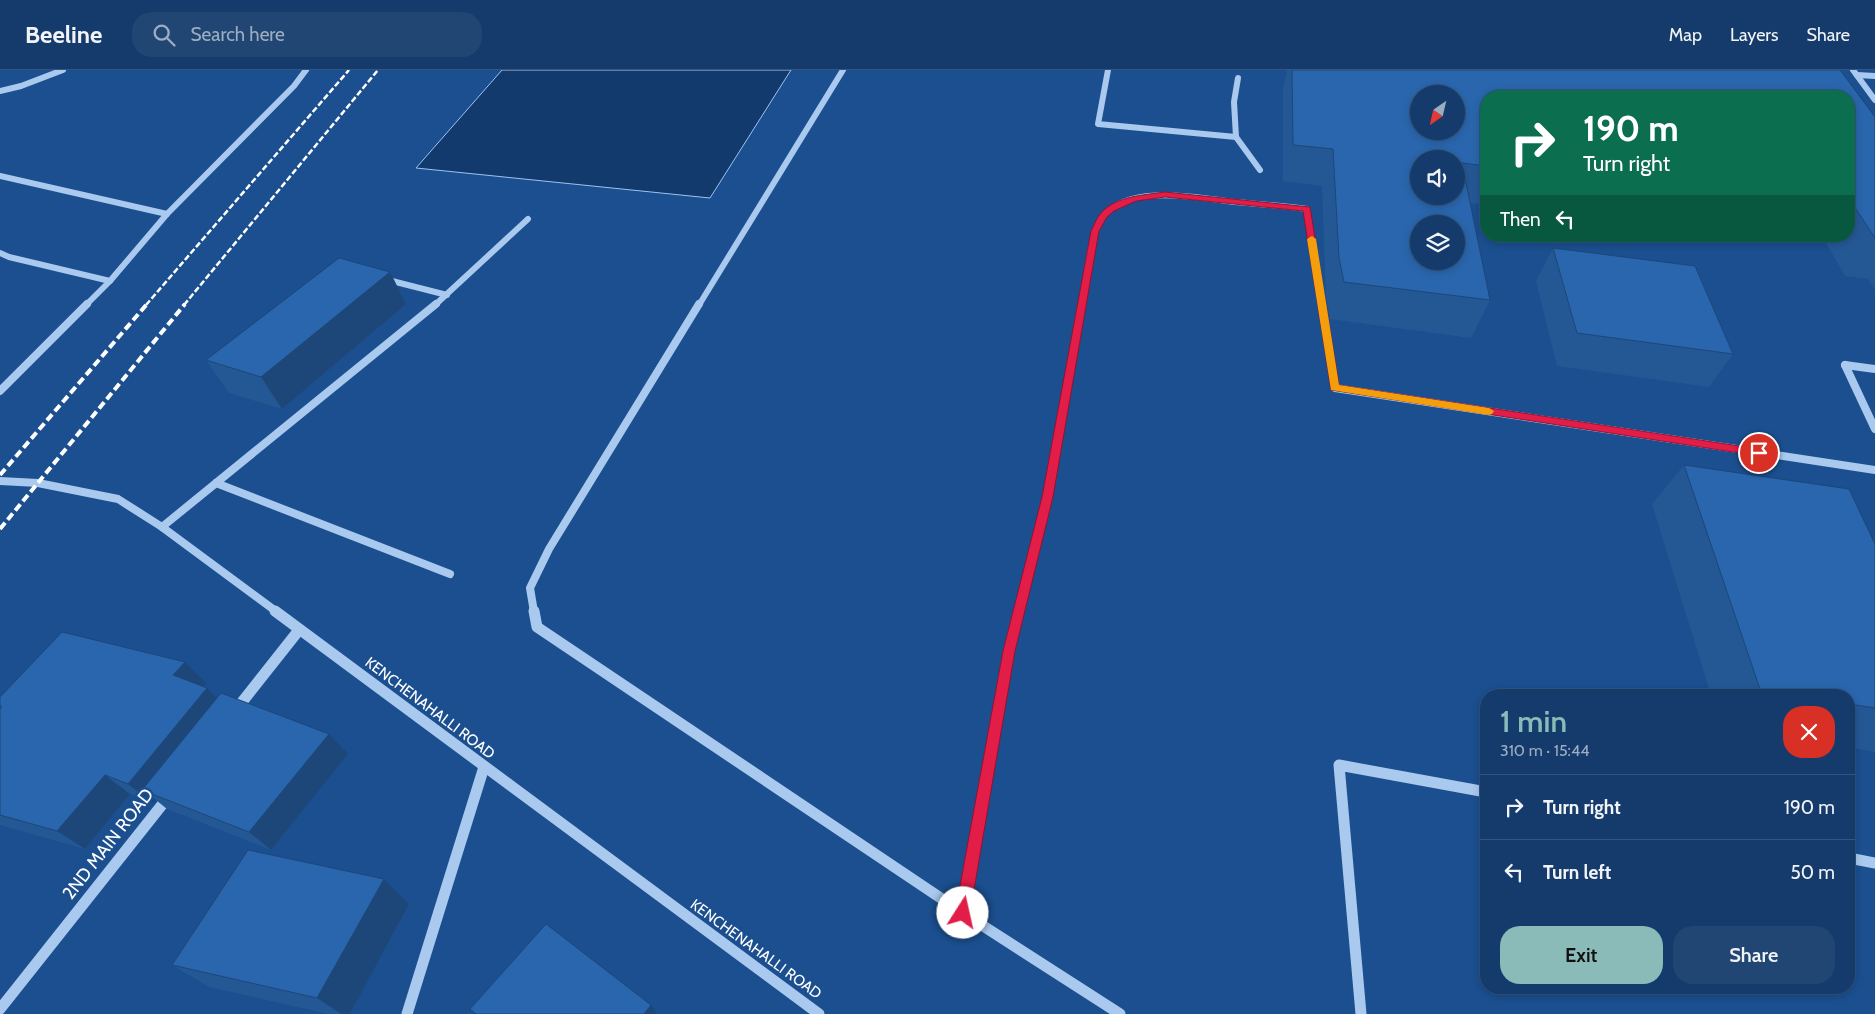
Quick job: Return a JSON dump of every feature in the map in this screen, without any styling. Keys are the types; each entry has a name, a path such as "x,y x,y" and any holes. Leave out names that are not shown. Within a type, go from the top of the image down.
{"street":[{"path":"0,91 22,86 63,70"},
{"path":"0,390 110,282 167,214 294,86 306,70"},
{"path":"843,70 549,549 530,588 537,627 963,913 1120,1014"},
{"path":"1108,70 1098,124 1236,137"},
{"path":"1855,73 1875,76"},
{"path":"1855,73 1875,100"},
{"path":"1238,78 1234,102 1236,137 1260,170"},
{"path":"0,176 167,214"},
{"path":"963,913 1009,651 1048,497 1095,231 1103,215 1122,203 1135,199 1165,195 1307,209 1335,388 1875,470"},
{"path":"162,527 447,295 528,219"},
{"path":"0,252 9,257 110,282"},
{"path":"373,276 447,295"},
{"path":"1875,369 1845,366 1875,429"},
{"name":"KENCHENAHALLI ROAD","path":"0,480 38,483 118,499 162,527 819,1014"},
{"path":"216,483 450,574"},
{"path":"226,723 300,630"},
{"path":"1361,1014 1339,765 1480,791"},
{"path":"407,1014 484,767"},
{"name":"2ND MAIN ROAD","path":"0,1009 177,785"},
{"path":"1855,859 1875,863"}],"water":[{"path":"502,70 791,70 710,198 416,168"}],"building":[{"path":"1292,70 1840,70 1855,90 1480,90 1480,165 1465,163 1465,150 1410,150 1410,205 1465,205 1465,178 1490,300 1344,282 1339,258 1333,149 1293,145"},
{"path":"1855,90 1875,117 1875,238 1855,208"},
{"path":"1553,248 1695,266 1733,354 1577,333"},
{"path":"339,258 390,272 261,377 206,360"},
{"path":"1684,465 1849,489 1875,544 1875,708 1855,705 1855,689 1760,689"},
{"path":"62,632 185,662 173,675 207,688 128,784 105,775 57,831 0,815 0,709 2,707 0,706 0,697"},
{"path":"221,693 329,734 249,832 142,790"},
{"path":"248,850 384,879 317,998 172,965"},
{"path":"546,924 651,1005 644,1014 476,1014 470,1009"}],"railway":[{"path":"146,305 349,70"},
{"path":"184,305 378,70"},
{"path":"0,475 147,304"},
{"path":"0,529 185,304"}],"slow traffic":[{"path":"1312,239 1335,388 1489,411"}],"route":[{"path":"963,913 1009,651 1048,497 1070,367 1095,240 1095,231 1103,215 1111,209 1135,199 1165,195 1307,209 1335,388 1759,453"}]}
